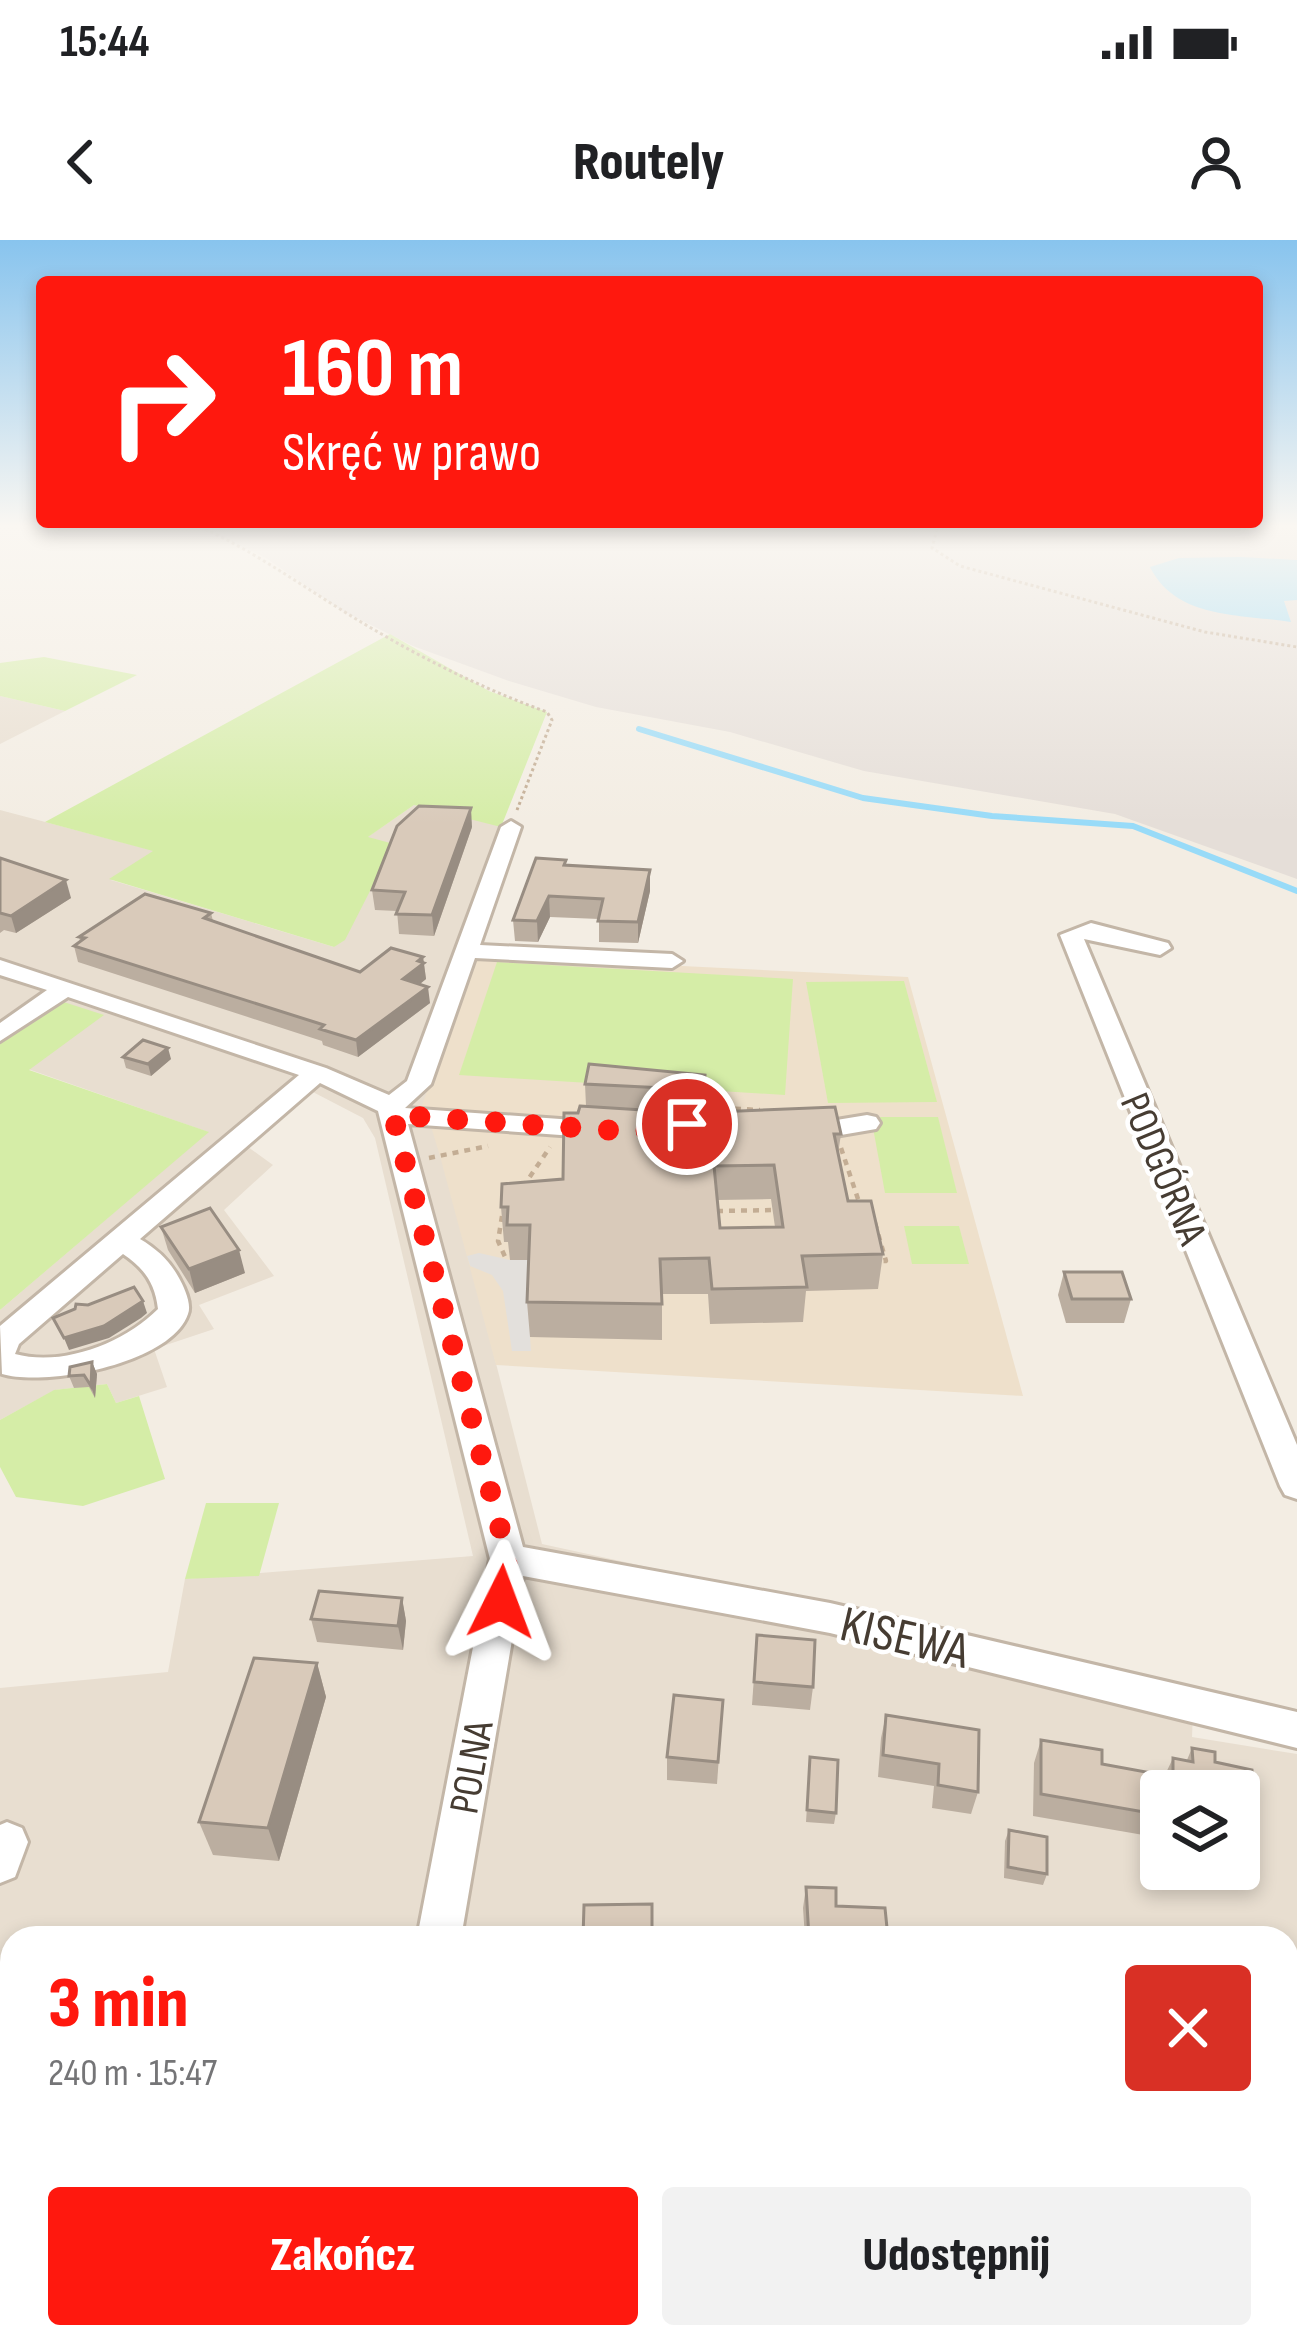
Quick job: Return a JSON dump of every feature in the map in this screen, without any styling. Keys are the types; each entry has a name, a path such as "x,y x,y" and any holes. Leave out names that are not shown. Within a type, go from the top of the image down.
{"street":[{"path":"391,1111 418,1084 511,826"},
{"name":"PODGÓRNA","path":"1160,948 1091,930 1071,934 1297,1486"},
{"path":"464,951 672,961"},
{"path":"0,967 317,1073 362,1090 391,1111 638,1132"},
{"path":"0,1034 67,987"},
{"path":"123,1244 141,1250 173,1289 174,1312 146,1338 71,1364 9,1367 0,1357 6,1339 123,1244 317,1073"},
{"name":"POLNA","path":"391,1111 508,1559 441,1926"},
{"path":"772,1122 835,1130 867,1123"},
{"name":"KISEWA","path":"508,1559 830,1618 1297,1730"}],"path":[{"path":"373,627 489,691 548,712 552,720 511,826"},
{"path":"1188,627 1297,648"},
{"path":"695,1107 772,1122"},
{"path":"708,1124 709,1108"},
{"path":"517,1194 564,1127"},
{"path":"835,1130 861,1209 878,1228 886,1261 872,1262"},
{"path":"424,1159 504,1142"},
{"path":"714,1211 777,1210"},
{"path":"506,1211 498,1241 506,1259"}],"shaded area":[{"path":"376,627 1297,627 1297,879 1115,814 864,771 730,732 596,707 413,646"},
{"path":"0,696 65,711 0,744"},
{"path":"414,805 521,828 476,956 432,1112 542,1544 1194,1686 1192,1737 1297,1754 1297,1926 0,1926 0,1688 168,1672 185,1579 473,1556 375,1138 363,1118 311,1091 248,1147 273,1165 224,1210 274,1276 199,1305 214,1329 154,1349 167,1387 116,1403 107,1384 55,1390 0,1420 0,1310 208,1132 28,1069 0,1024 0,810 155,851 111,880 334,947 392,844 366,838"},
{"path":"476,956 908,977 1023,1396 496,1365 440,1156 429,1120 420,1111"},
{"path":"479,1253 510,1260 609,1258 530,1337 531,1351 512,1351 503,1291 492,1275 470,1266 467,1256"}],"green space":[{"path":"390,634 489,691 547,712 501,827 414,805 368,837 394,844 345,940 334,947 109,879 153,851 45,822"},
{"path":"44,657 137,675 65,711 0,696 0,663"},
{"path":"497,962 793,979 785,1095 459,1075"},
{"path":"904,981 937,1102 828,1103 806,982"},
{"path":"42,995 104,1015 29,1070 209,1132 0,1310 0,1024"},
{"path":"871,1117 938,1117 957,1193 885,1193"},
{"path":"904,1226 959,1226 969,1264 912,1264"},
{"path":"107,1384 116,1403 139,1396 165,1479 83,1506 16,1497 0,1467 0,1420 54,1390"},
{"path":"206,1503 279,1503 259,1576 185,1579"}],"building":[{"path":"419,806 471,808 432,915 396,914 405,892 372,890 397,826"},
{"path":"0,858 66,880 11,916 0,913"},
{"path":"536,858 566,860 564,865 650,870 638,922 598,921 603,899 549,896 537,921 513,920"},
{"path":"145,894 211,913 204,918 360,972 391,948 423,957 418,961 424,963 403,979 428,987 356,1040 320,1029 324,1025 74,946 85,938 79,937"},
{"path":"143,1040 168,1048 148,1064 123,1057"},
{"path":"589,1064 705,1075 704,1090 585,1084"},
{"path":"580,1106 690,1113 835,1107 841,1134 834,1134 848,1201 871,1201 883,1254 802,1256 807,1287 712,1289 709,1258 660,1259 662,1304 527,1302 530,1225 507,1225 508,1207 501,1207 502,1184 563,1179 564,1113 578,1113","holes":["774,1165 783,1227 720,1228 714,1166"]},
{"path":"210,1208 239,1250 189,1269 161,1227"},
{"path":"1064,1272 1122,1272 1131,1299 1072,1299"},
{"path":"134,1287 143,1301 104,1326 64,1338 53,1318 75,1309 76,1304 88,1305"},
{"path":"92,1362 91,1386 84,1375 69,1376 70,1367"},
{"path":"319,1591 402,1598 398,1626 311,1619"},
{"path":"757,1635 815,1640 813,1687 754,1682"},
{"path":"254,1658 317,1663 268,1828 199,1822"},
{"path":"674,1695 723,1700 718,1762 667,1757"},
{"path":"886,1715 979,1730 978,1792 938,1785 939,1764 883,1755"},
{"path":"1041,1740 1102,1750 1102,1764 1140,1771 1140,1811 1041,1794"},
{"path":"1192,1748 1215,1752 1215,1762 1252,1770 1173,1770 1173,1758 1193,1762"},
{"path":"810,1757 838,1760 836,1813 807,1810"},
{"path":"1009,1830 1047,1837 1047,1874 1008,1867"},
{"path":"806,1887 836,1888 836,1906 885,1908 887,1926 808,1926"},
{"path":"652,1904 652,1926 583,1926 584,1905"}],"waterway":[{"path":"639,729 863,798 992,816 1133,826 1297,891"}],"route":[{"path":"501,1602 508,1559 393,1115 638,1132 687,1124"}]}
